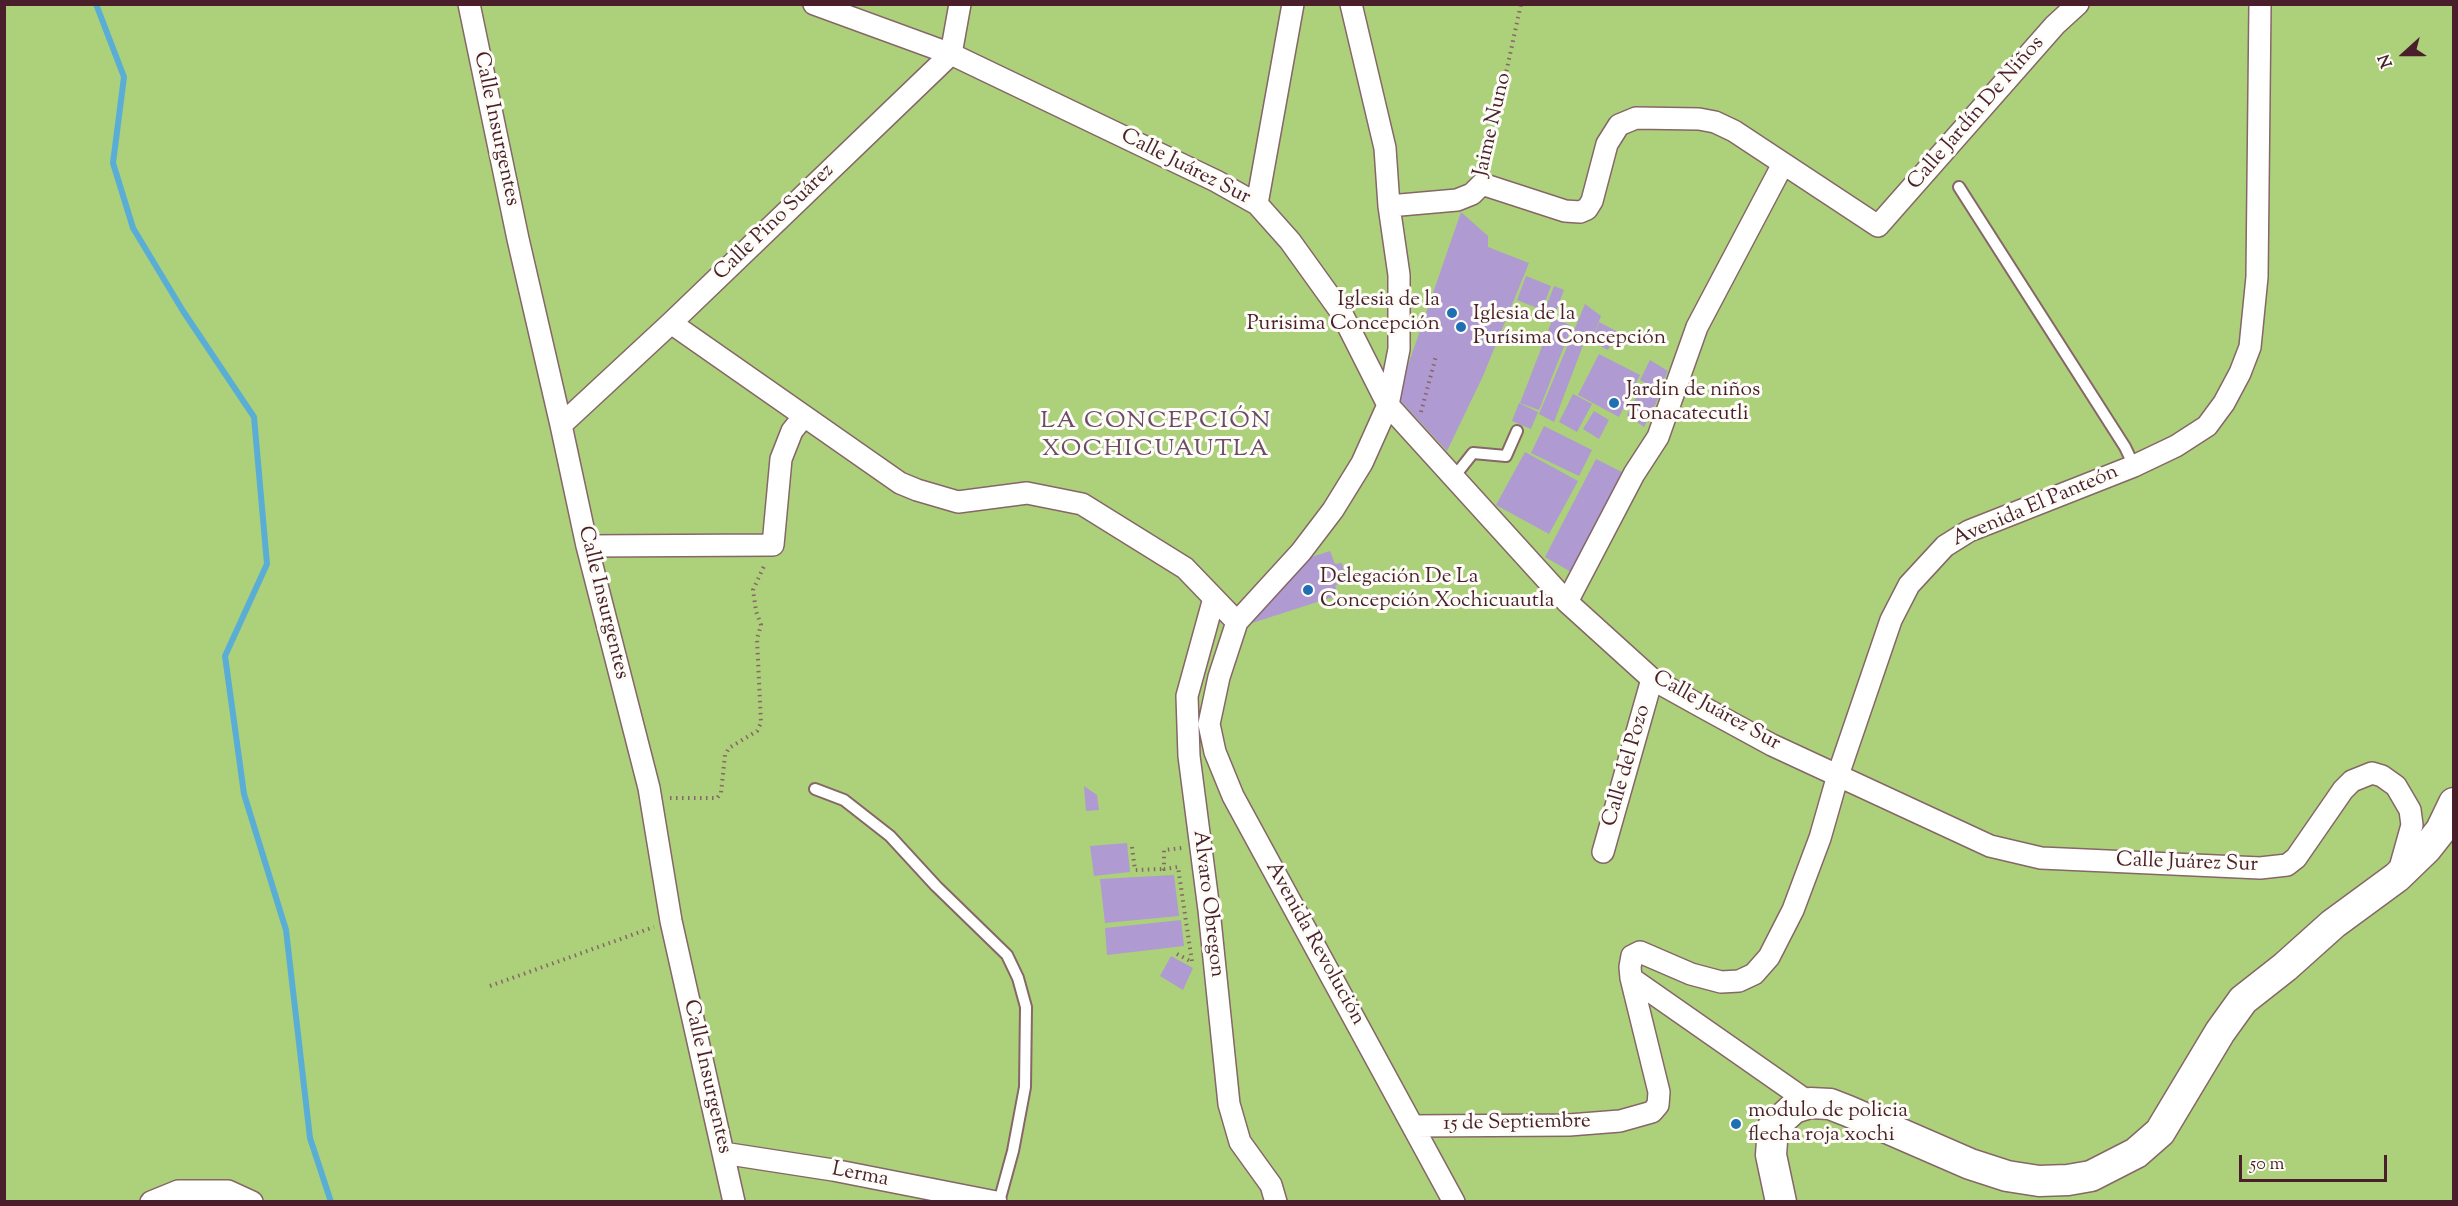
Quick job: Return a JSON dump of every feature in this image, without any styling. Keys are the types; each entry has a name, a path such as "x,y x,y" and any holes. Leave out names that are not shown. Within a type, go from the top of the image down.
{"main road":[{"path":"1782,1202 1771,1155 1773,1127 1794,1108 1810,1103 1830,1104 1949,1156 2007,1176 2039,1181 2091,1176 2136,1153 2160,1132 2242,999 2285,967 2334,924 2397,877 2426,849 2440,830 2454,803"}],"street":[{"name":"Calle Insurgentes","path":"469,4 518,239 587,546 649,788 671,921 734,1202"},
{"name":"Calle Juárez Sur","path":"814,4 951,54 1216,181 1257,204 1290,241 1341,312 1388,405 1567,602 1652,679 1772,745 1990,846 2041,858 2260,868 2287,865 2296,858 2343,790 2352,781 2372,773 2382,776 2396,786 2410,810 2412,825 2397,877"},
{"path":"951,54 960,4"},
{"path":"1257,204 1293,4"},
{"path":"671,324 900,483 958,502 1027,493 1082,504 1185,568 1237,622 1301,552 1333,510 1362,463 1388,405 1399,349 1399,275 1389,206 1384,148 1351,4"},
{"name":"Calle Jardín De Niños","path":"1783,164 1878,226 2047,34 2078,4"},
{"name":"Avenida El Panteón","path":"1631,978 1632,956 1641,952 1691,974 1721,982 1739,981 1754,975 1769,957 1793,910 1820,838 1838,775 1891,620 1910,585 1931,559 1945,546 1969,531 2134,466 2176,446 2207,426 2224,403 2240,373 2250,346 2257,277 2260,4"},
{"name":"Calle Pino Suárez","path":"561,425 671,324 951,54"},
{"path":"1482,184 1565,211 1584,211 1592,201 1611,134 1619,125 1636,118 1715,122 1734,131 1783,164 1697,327 1658,437 1634,474 1567,602"},
{"name":"Jaime Nuno","path":"1389,206 1457,200 1472,194 1482,184"},
{"path":"587,546 773,545 780,459 792,431 804,416"},
{"name":"Alvaro Obregon","path":"1214,598 1187,696 1189,756 1209,910 1229,1104 1240,1142 1271,1185 1276,1202"},
{"name":"Avenida Revolución","path":"1237,622 1219,677 1209,724 1215,753 1233,796 1454,1202"},
{"name":"Calle del Pozo","path":"1603,852 1652,679"},
{"path":"1631,978 1810,1103"},
{"name":"15 de Septiembre","path":"1413,1126 1569,1125 1620,1121 1652,1112 1658,1105 1659,1096 1631,978"},
{"name":"Lerma","path":"723,1153 833,1170 998,1202"},
{"path":"151,1202 178,1191 228,1191 252,1202"}],"lane":[{"path":"1959,187 2134,466"},
{"path":"1454,477 1473,453 1506,456 1517,431"},
{"path":"815,789 844,800 890,836 936,886 1007,955 1018,978 1026,1007 1025,1087 1013,1151 998,1202"}],"path":[{"name":"Jaime Nuno","path":"1482,184 1521,4"},
{"path":"1412,431 1419,421 1436,356"},
{"path":"649,788 661,797 717,798 721,793 725,755 729,748 757,731 761,723 757,639 761,625 753,590 773,545"},
{"path":"1131,847 1135,870 1178,867 1192,962 1177,954"},
{"path":"1164,869 1164,850 1188,847 1201,849"},
{"path":"490,986 671,921"}],"green space":[{"path":"5,5 2453,5 2453,1201 5,1202"}],"building":[{"name":"Iglesia de la Purísima Concepción","path":"1461,212 1488,236 1488,247 1529,263 1483,376 1447,451 1397,397"},
{"path":"1526,276 1551,286 1542,310 1517,300"},
{"path":"1554,286 1564,290 1554,316 1544,312"},
{"path":"1585,304 1601,316 1591,342 1585,340 1554,422 1539,414"},
{"path":"1553,318 1572,326 1539,410 1520,403"},
{"path":"1599,322 1618,332 1608,350 1592,342"},
{"path":"1599,354 1640,375 1619,417 1578,395"},
{"path":"1650,360 1668,371 1659,390 1640,380"},
{"path":"1643,384 1661,393 1644,427 1627,415"},
{"path":"1573,394 1592,404 1577,432 1559,422"},
{"path":"1519,403 1538,412 1531,429 1512,421"},
{"path":"1594,411 1609,420 1599,439 1583,429"},
{"path":"1544,426 1592,450 1579,476 1531,453"},
{"path":"1525,452 1578,481 1549,534 1496,505"},
{"path":"1596,459 1622,472 1571,572 1545,557"},
{"name":"Delegación De La Concepción Xochicuautla","path":"1330,551 1335,564 1342,563 1346,579 1335,586 1339,595 1249,624 1299,561"},
{"path":"1084,786 1097,795 1099,810 1086,811"},
{"path":"1127,843 1130,872 1094,876 1090,846"},
{"path":"1174,875 1179,916 1105,923 1100,879"},
{"path":"1181,920 1184,946 1107,955 1105,928"},
{"path":"1171,956 1193,968 1183,990 1160,976"}],"waterway":[{"path":"96,4 124,77 113,163 133,228 183,311 254,417 267,564 225,656 244,794 286,930 310,1138 331,1202"}],"place":[{"name":"Iglesia de la Purisima Concepción","path":"1452,313"},
{"name":"Iglesia de la Purísima Concepción","path":"1461,327"},
{"name":"Jardin de niños Tonacatecutli","path":"1614,403"},
{"name":"Delegación De La Concepción Xochicuautla","path":"1308,590"},
{"name":"modulo de policia flecha roja xochi","path":"1736,1124"}],"district":[{"name":"LA CONCEPCIÓN XOCHICUAUTLA","path":"1156,437"}]}
